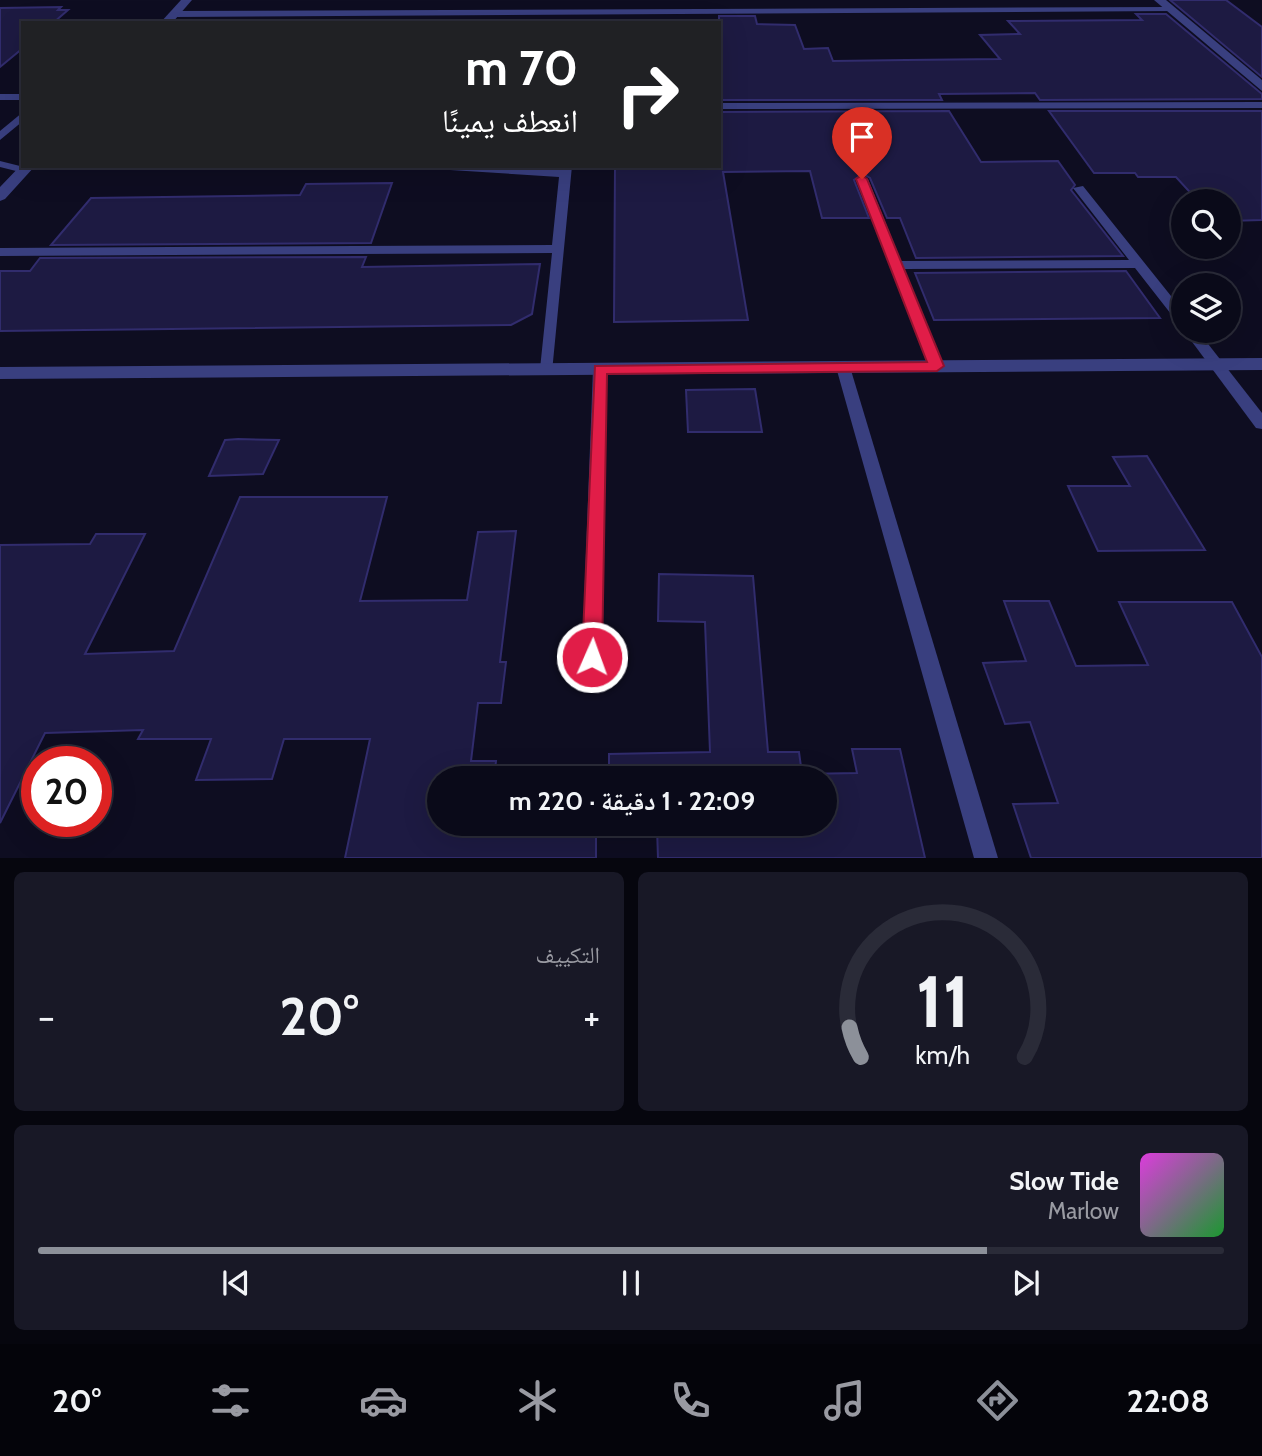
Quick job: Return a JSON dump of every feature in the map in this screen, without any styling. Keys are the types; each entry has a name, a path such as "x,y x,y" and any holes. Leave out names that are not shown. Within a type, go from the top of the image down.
{"street":[{"path":"170,18 187,0"},
{"path":"1159,0 1262,87"},
{"path":"0,196 26,168"},
{"path":"0,373 1262,364"}],"lane":[{"path":"409,13 415,0"},
{"path":"940,0 947,10"},
{"path":"170,18 285,13 1170,9"},
{"path":"580,21 581,12"},
{"path":"279,21 285,13"},
{"path":"0,97 21,97"},
{"path":"721,106 1262,105"},
{"path":"0,137 21,117"},
{"path":"0,164 21,167"},
{"path":"500,168 566,170 547,369"},
{"path":"862,179 937,366"},
{"path":"1079,188 1171,305"},
{"path":"0,252 558,249"},
{"path":"896,265 1139,264"},
{"path":"1201,343 1262,424"},
{"path":"843,367 986,858"},
{"path":"592,657 600,369"}],"building":[{"path":"1170,0 1226,0 1262,27 1262,77"},
{"path":"61,7 58,10 68,10 55,21 21,21 21,50 0,67 0,8"},
{"path":"1136,14 1166,14 1262,94 1262,99 1040,100 1035,93 939,94 942,100 721,100 719,16 755,16 757,24 795,25 804,49 828,48 833,61 1000,59 980,35 1020,34 1008,21 1142,20"},
{"path":"949,111 981,162 1058,161 1075,185 1071,190 1123,256 916,258 900,218 887,218 870,178 863,174 854,180 869,218 822,218 810,171 723,172 748,320 614,322 615,168 721,168 721,112"},
{"path":"1049,111 1262,111 1262,220 1241,221 1241,189 1187,189 1176,177 1094,173"},
{"path":"392,183 371,243 51,245 91,198 300,195 306,184"},
{"path":"366,257 362,267 540,264 532,314 511,325 0,331 0,271 30,271 40,258"},
{"path":"1126,271 1160,318 934,320 915,273"},
{"path":"755,389 762,432 688,432 686,390"},
{"path":"225,440 279,440 263,474 209,476"},
{"path":"1147,456 1205,550 1098,551 1068,486 1130,486 1113,457"},
{"path":"240,497 387,497 360,601 467,600 478,532 516,531 500,662 506,662 501,703 478,703 471,761 496,761 495,766 427,766 427,836 596,836 596,858 345,858 370,739 284,739 272,779 196,780 211,739 138,739 143,730 45,733 38,746 21,746 21,781 0,823 0,545 90,544 96,534 145,534 85,654 174,651"},
{"path":"659,574 753,576 768,752 799,752 801,766 609,766 609,754 710,752 705,622 658,621"},
{"path":"1004,601 1049,601 1076,666 1148,665 1119,602 1232,602 1262,657 1262,858 1031,858 1013,804 1058,803 1030,722 1005,724 983,663 1026,661"},
{"path":"852,749 900,749 925,858 658,858 657,836 837,836 837,773 857,773"}],"route":[{"path":"592,657 600,369 937,366 862,179"}]}
